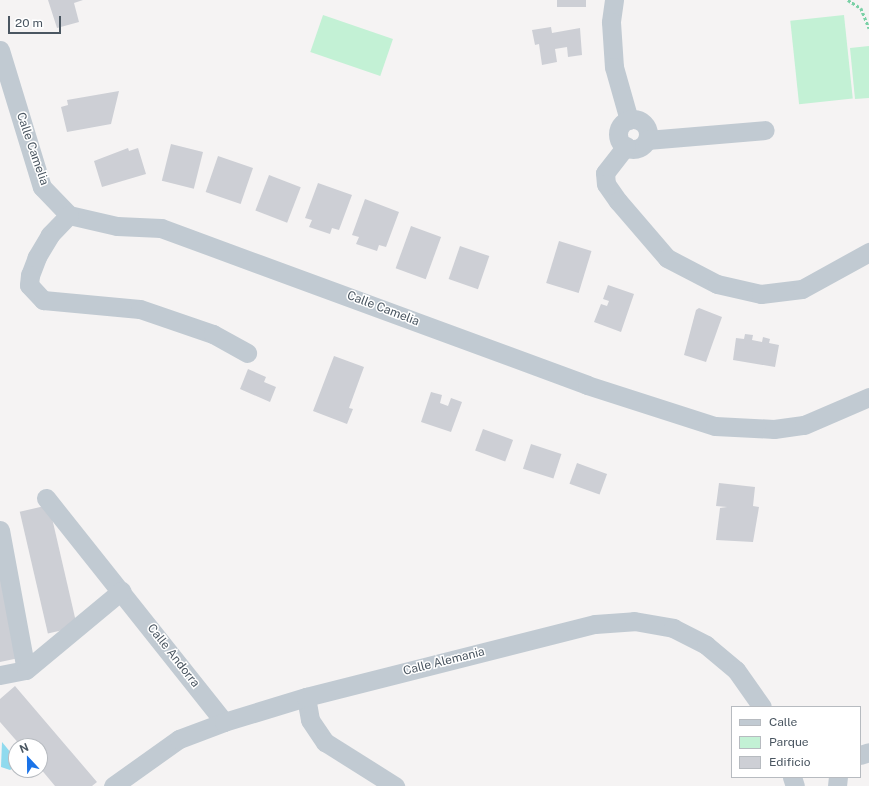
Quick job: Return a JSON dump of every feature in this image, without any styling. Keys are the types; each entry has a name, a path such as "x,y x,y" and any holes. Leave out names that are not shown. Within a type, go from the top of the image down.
{"street":[{"path":"614,0 611,22 614,67 629,120"},
{"name":"Calle Camelia","path":"0,50 7,94 42,187 69,215 117,226 161,228 587,385 664,412 715,426 774,429 804,425 869,397"},
{"path":"647,140 646,126 639,120 629,120 622,126 619,135 626,146 636,148 647,140 765,130"},
{"path":"626,146 605,173 606,184 618,201 667,258 716,284 761,294 802,289 869,252"},
{"path":"69,215 50,236 37,257 30,275 29,285 43,300 140,309 213,334 247,353"},
{"name":"Calle Andorra","path":"46,498 224,722"},
{"path":"0,530 26,670"},
{"path":"0,675 26,670 121,591"},
{"name":"Calle Alemania","path":"113,786 179,739 224,722 306,697 595,624 634,620 673,628 706,645 736,670 761,706"},
{"path":"306,697 310,720 325,742 395,786"}],"path":[{"path":"848,0 861,8 869,28"}],"green space":[{"path":"323,15 393,39 380,76 310,52"},
{"path":"844,15 853,99 799,104 790,21"},
{"path":"869,46 869,98 855,99 850,48"}],"water":[{"path":"2,742 8,749 8,769 1,767"}],"building":[{"path":"48,0 83,0 74,3 79,22 57,28"},
{"path":"557,0 586,0 586,7 557,7"},
{"path":"551,27 552,33 580,28 582,55 568,57 567,47 555,49 557,62 542,65 539,44 535,45 532,30"},
{"path":"119,91 111,124 67,132 61,107 68,105 67,100"},
{"path":"171,144 203,152 194,189 162,181"},
{"path":"128,148 129,151 138,148 146,174 102,187 94,161"},
{"path":"218,156 253,168 241,204 206,192"},
{"path":"269,175 301,187 287,223 255,210"},
{"path":"318,183 352,195 339,230 332,228 330,234 309,227 312,220 305,218"},
{"path":"365,199 399,212 386,247 379,245 377,251 356,244 359,237 352,235"},
{"path":"411,226 441,237 426,279 396,268"},
{"path":"559,241 592,251 579,293 546,283"},
{"path":"460,246 489,256 478,289 449,279"},
{"path":"608,285 634,294 621,332 594,322 601,304 607,306 609,301 603,299"},
{"path":"699,308 722,317 706,362 684,355 696,310"},
{"path":"745,334 753,335 752,340 762,342 763,337 770,339 769,343 779,345 775,367 733,360 736,338 744,339"},
{"path":"334,356 364,367 349,408 353,409 347,424 313,411"},
{"path":"248,369 266,377 264,382 276,387 270,402 240,389"},
{"path":"431,392 442,395 440,403 448,406 451,398 462,402 451,432 421,422"},
{"path":"483,429 513,440 505,462 475,451"},
{"path":"531,444 561,454 553,479 523,469"},
{"path":"577,463 607,474 600,495 569,484"},
{"path":"719,483 755,487 753,506 759,507 753,542 716,540 720,508 727,507 716,506"},
{"path":"49,505 77,627 48,634 20,512"},
{"path":"0,571 19,658 0,662"},
{"path":"15,686 97,782 92,786 55,786 48,778 48,738 14,738 0,722 0,699"}]}
